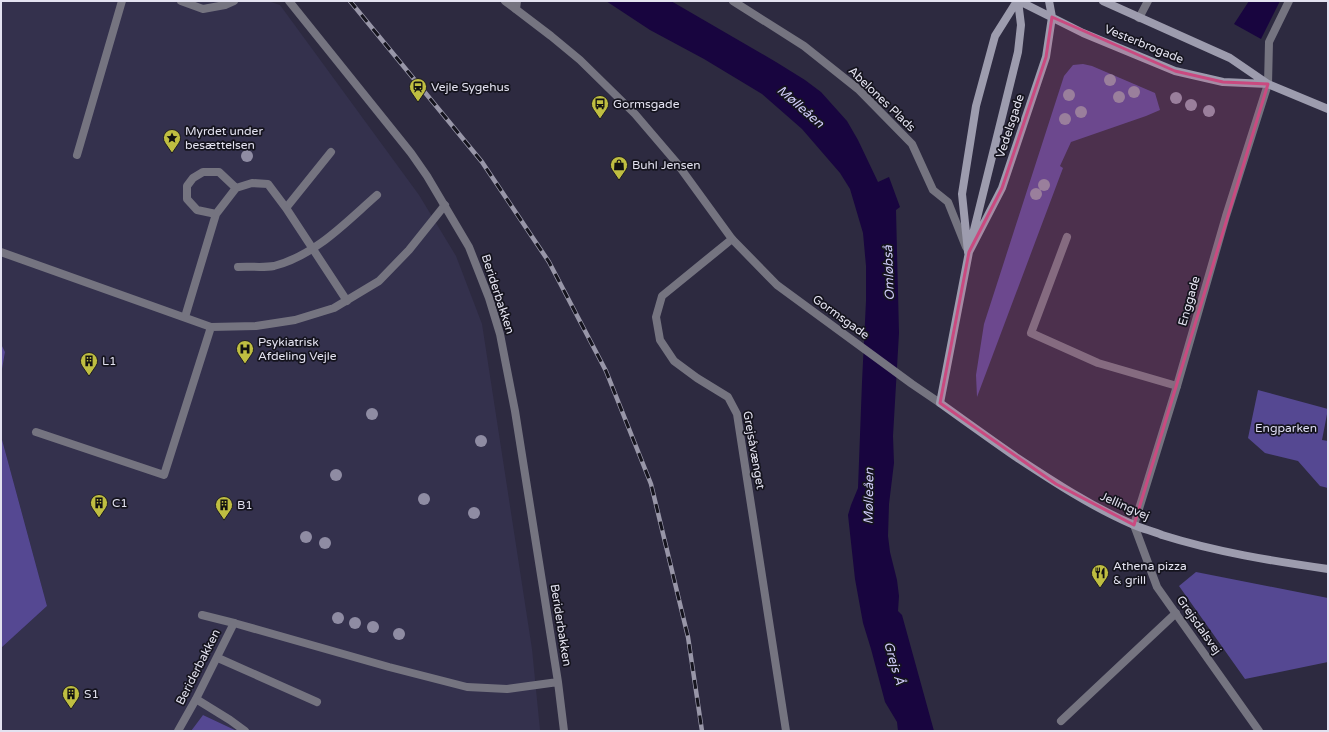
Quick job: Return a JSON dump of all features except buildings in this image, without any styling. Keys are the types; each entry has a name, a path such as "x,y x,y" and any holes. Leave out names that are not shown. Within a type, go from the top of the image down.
{"main road":[{"path":"969,252 1018,52 1021,25 1018,1"},
{"name":"Vedelsgade","path":"969,252 962,194 976,106 995,36 1018,1"},
{"name":"Vesterbrogade","path":"1018,1 1083,33 1175,71 1223,82 1268,84"},
{"name":"Vedelsgade","path":"940,402 969,252 1002,188 1046,57 1052,17 1048,1"},
{"name":"Vesterbrogade","path":"1103,1 1230,58 1268,84 1328,110"},
{"name":"Jellingvej","path":"940,402 967,423 1056,484 1134,525 1215,549 1328,569"}],"street":[{"path":"76,155 122,1"},
{"path":"181,1 203,9 226,5 234,1"},
{"name":"Beriderbakken","path":"178,731 218,658 234,623 389,667 467,687 507,689 558,682 515,410 500,334 489,298 469,247 412,153 289,1"},
{"name":"Gormsgade","path":"504,1 516,5 580,60 635,114 676,162 732,239 777,285 912,384 940,402"},
{"name":"Abelones Plads","path":"733,1 804,46 852,84 912,144 933,190 948,202 969,252"},
{"path":"1140,18 1148,1"},
{"name":"Enggade","path":"1134,525 1177,386 1226,216 1268,84 1269,42 1289,1"},
{"path":"286,208 331,152"},
{"path":"216,214 197,210 188,199 187,186 193,178 203,172 219,172 236,188"},
{"path":"185,317 216,214 236,188 252,183 268,184 286,208 347,301"},
{"path":"238,267 273,266 297,258 313,249 342,226 377,194"},
{"path":"1,252 211,327 256,326 295,320 334,308 379,281 409,250 445,206"},
{"path":"1067,237 1031,333 1098,363 1177,386"},
{"name":"Grejsåvænget","path":"732,239 662,296 656,317 660,340 674,361 697,378 728,397 737,414 786,731"},
{"path":"36,432 164,475 211,327"},
{"name":"Grejsdalsvej","path":"1134,525 1158,587 1259,731"},
{"path":"1061,721 1176,613"},
{"path":"202,615 234,623"},
{"path":"218,658 317,702"},
{"path":"558,682 564,731"},
{"path":"196,699 245,731"}],"highlighted area":[{"path":"1052,17 1175,71 1223,82 1268,84 1134,525 1056,484 940,403 969,252 1002,188 1046,57"}],"shaded area":[{"name":"Psykiatrisk Afdeling Vejle","path":"1,1 268,1 280,5 419,195 456,256 482,324 532,649 540,730 543,731 237,731 203,715 191,731 1,731 1,648 47,606 1,436 1,375 5,352 1,344"}],"green space":[{"path":"1083,64 1092,66 1155,93 1160,110 1071,142 1060,166 1063,168 977,397 976,375 984,324 1064,76 1073,65"},
{"path":"1,344 5,352 1,375"},
{"name":"Engparken","path":"1258,390 1328,409 1322,440 1328,441 1328,488 1320,486 1298,461 1265,453 1248,438"},
{"path":"1,436 47,606 1,648"},
{"path":"1196,572 1328,598 1328,662 1245,679 1179,586"},
{"path":"203,715 237,731 191,731"}],"water":[{"path":"606,1 671,1 805,80 821,92 847,121 878,182 889,177 900,207 896,210 899,333 893,436 894,463 889,504 888,536 890,552 897,580 899,596 898,611 902,615 934,731 898,731 897,722 885,702 863,623 855,579 848,515 858,488 866,301 866,266 863,233 850,189 840,173 802,129 762,94 704,59 650,30"},
{"path":"1249,1 1280,1 1261,39 1234,24"}],"railway":[{"path":"350,1 482,162 549,262 606,371 651,484 688,637 702,731"}],"place":[{"name":"Vejle Sygehus","path":"418,102"},
{"name":"Gormsgade","path":"600,119"},
{"name":"Myrdet under besættelsen","path":"172,153"},
{"name":"Buhl Jensen","path":"619,180"},
{"name":"Psykiatrisk Afdeling Vejle","path":"245,364"},
{"name":"L1","path":"89,376"},
{"name":"C1","path":"99,518"},
{"name":"B1","path":"224,520"},
{"name":"Athena pizza & grill","path":"1100,588"},
{"name":"S1","path":"71,709"}],"water label":[{"name":"Mølleåen","path":"801,106"},
{"name":"Omløbså","path":"888,273"},
{"name":"Mølleåen","path":"868,496"},
{"name":"Grejs Å","path":"895,663"}]}
